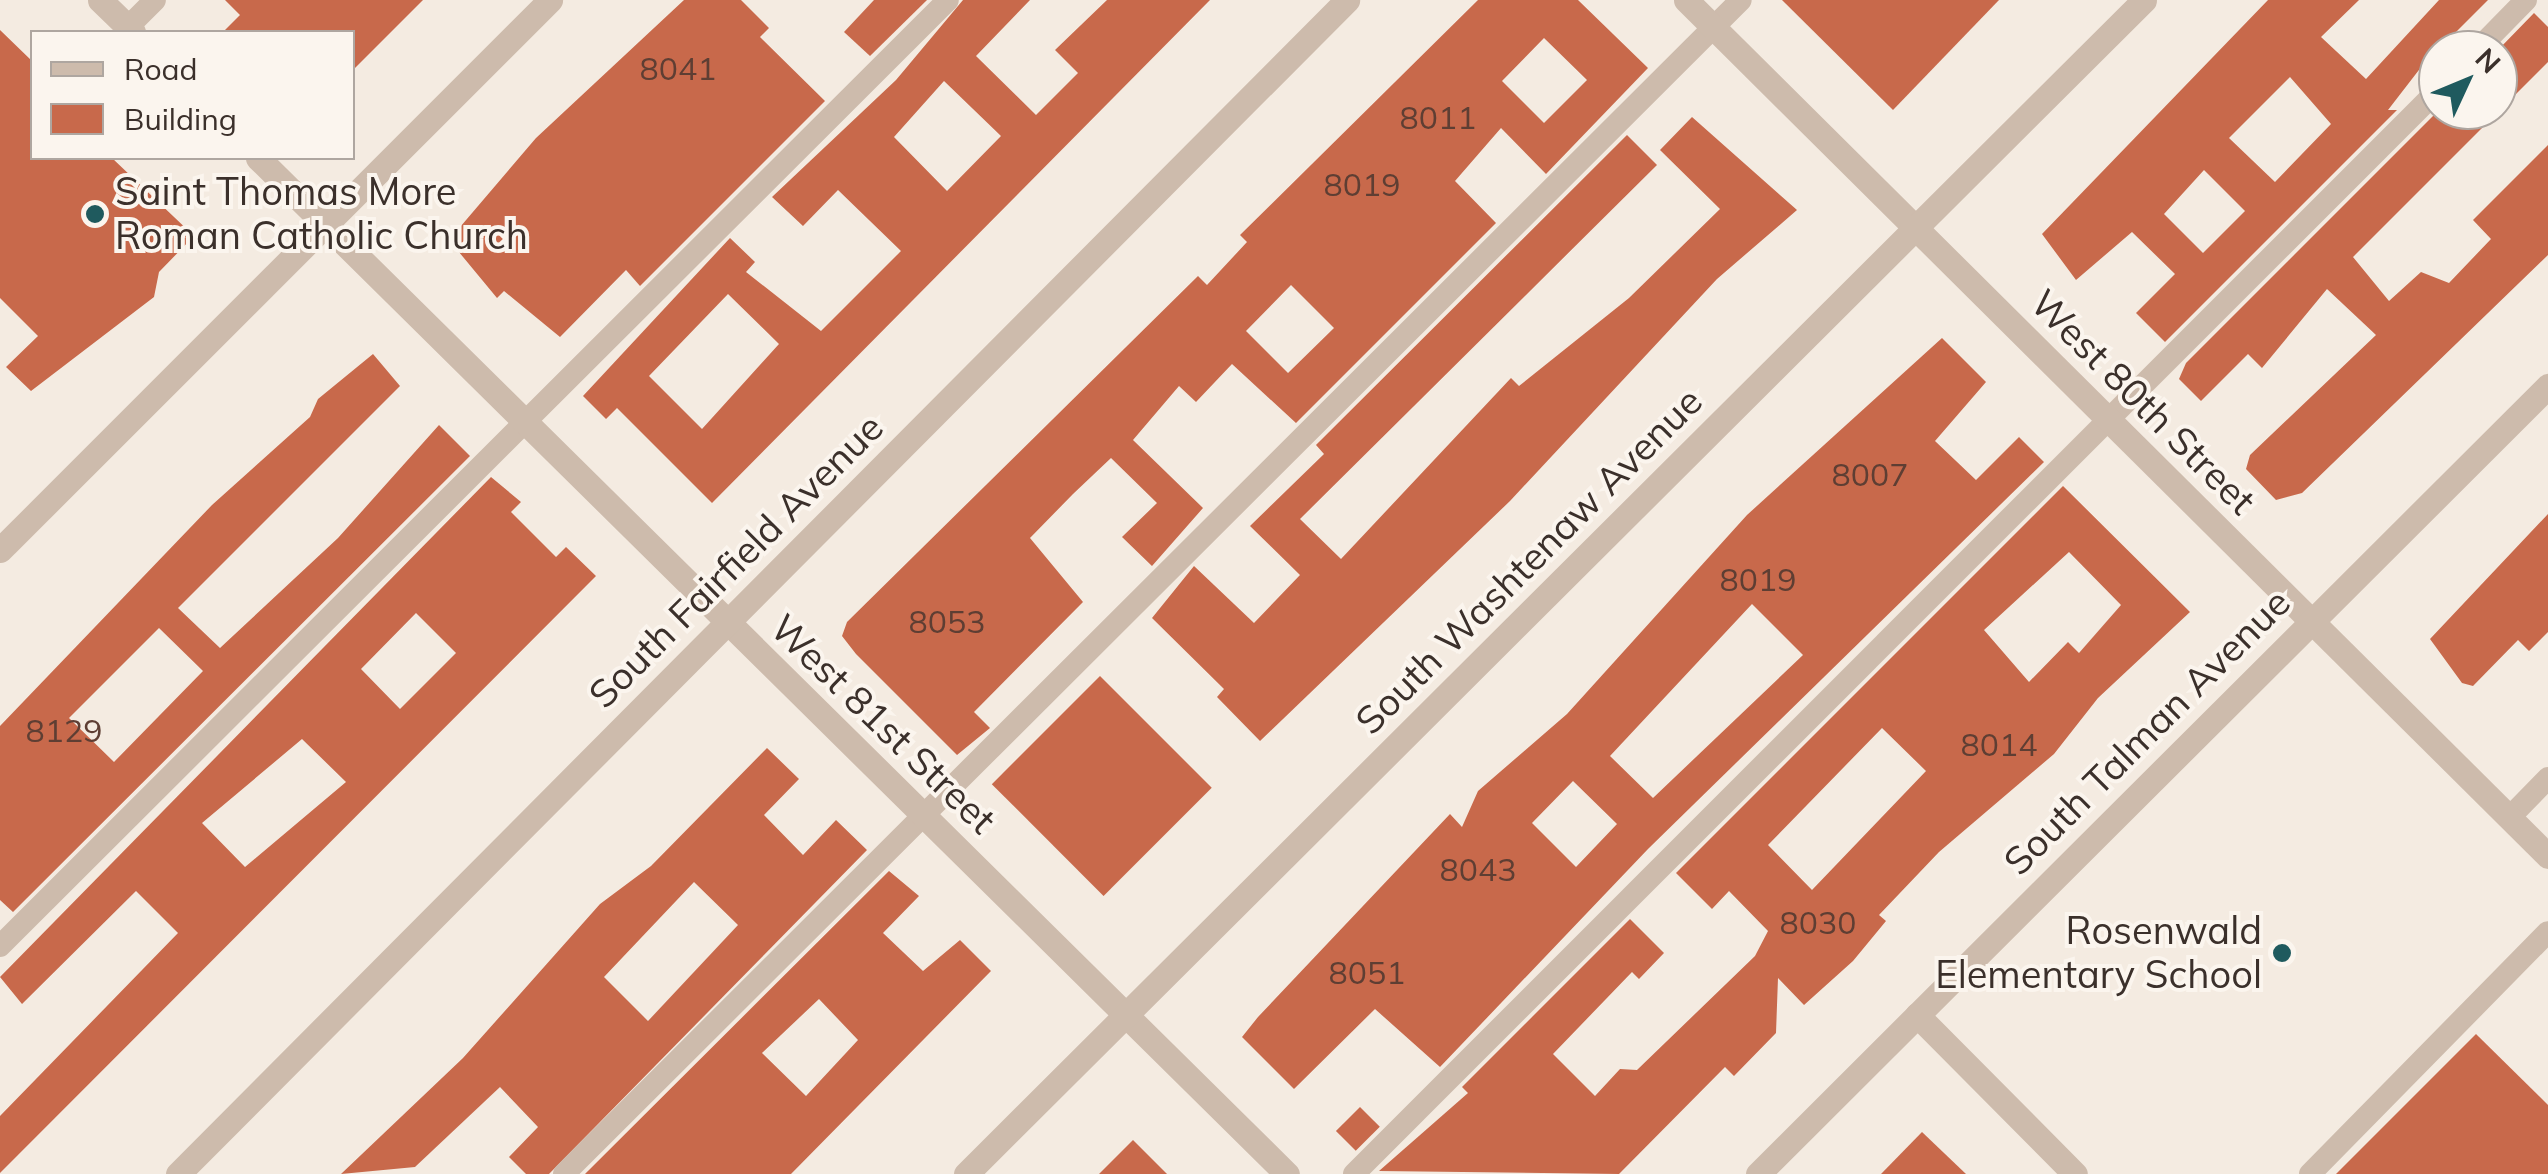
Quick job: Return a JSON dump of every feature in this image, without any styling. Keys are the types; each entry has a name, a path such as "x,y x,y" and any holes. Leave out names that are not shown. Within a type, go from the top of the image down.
{"street":[{"path":"100,0 130,30"},
{"path":"0,550 550,0"},
{"name":"South Fairfield Avenue","path":"178,1174 1347,0"},
{"name":"West 80th Street","path":"1686,0 2548,856"},
{"name":"South Washtenaw Avenue","path":"966,1174 2144,0"},
{"name":"West 81st Street","path":"260,160 1287,1174"},
{"name":"South Talman Avenue","path":"1758,1174 2548,386"},
{"path":"1917,1015 2076,1174"}],"lane":[{"path":"130,30 154,0"},
{"path":"0,946 948,0"},
{"path":"564,1174 1741,0"},
{"path":"2497,30 2526,0"},
{"path":"1354,1174 2112,423 2418,110"},
{"path":"2509,818 2548,778"},
{"path":"2310,1174 2548,932"}],"building":[{"path":"225,0 423,0 355,68 355,30 225,30 240,15"},
{"path":"684,0 741,0 769,28 760,37 825,101 640,286 626,270 560,337 504,291 497,298 449,240 536,138"},
{"path":"874,0 927,0 870,56 844,32"},
{"path":"963,0 1030,0 976,56 1036,115 1078,73 1055,50 1107,0 1210,0 712,503 617,408 606,419 583,396 730,238 755,262 746,272 821,331 901,251 838,190 803,226 772,197 896,80","holes":["944,81 1001,136 947,191 894,137","728,294 779,344 702,429 649,376"]},
{"path":"1478,0 1578,0 1648,68 1546,174 1501,128 1455,181 1496,223 1296,423 1232,364 1196,402 1179,386 1133,440 1203,508 1152,566 1122,537 1157,503 1111,458 1073,494 1030,538 1083,602 974,712 990,728 957,755 856,654 842,636 847,622 1198,276 1207,285 1247,242 1240,235","holes":["1544,38 1587,80 1544,123 1502,81","1291,285 1334,328 1288,373 1246,331"]},
{"path":"1782,0 1999,0 1893,110"},
{"path":"2268,0 2359,0 2321,37 2366,79 2439,0 2488,0 2458,30 2418,30 2418,71 2388,110 2397,110 2165,342 2136,313 2175,274 2132,232 2076,280 2042,234","holes":["2290,77 2331,124 2275,182 2229,138","2204,170 2245,211 2203,253 2164,214"]},
{"path":"2534,13 2548,27 2548,62 2518,92 2518,30"},
{"name":"Saint Thomas More Roman Catholic Church","path":"0,30 30,59 30,160 114,160 194,236 159,272 154,297 31,391 6,367 38,336 0,298"},
{"path":"1692,117 1797,210 1717,279 1510,501 1260,741 1217,697 1224,689 1152,618 1194,566 1254,623 1300,575 1250,526 1324,454 1316,445 1627,135 1657,165 1300,519 1341,559 1511,378 1519,386 1629,298 1720,209 1660,150"},
{"path":"2419,130 2480,130 2353,257 2389,301 2421,272 2449,283 2491,239 2473,220 2548,145 2548,255 2302,493 2276,500 2246,469 2250,455 2376,335 2327,289 2262,368 2248,354 2201,401 2179,379 2186,363"},
{"path":"1942,338 1986,382 1935,441 1976,480 2019,437 2044,462 1648,849 1440,1067 1375,1009 1294,1089 1242,1037 1450,814 1462,827 1478,791 1567,714 1747,515","holes":["1752,604 1803,655 1653,798 1610,756","1573,781 1617,824 1576,867 1532,823"]},
{"path":"373,354 400,386 178,608 220,648 338,538 439,425 470,456 13,912 0,900 0,726 212,505 310,417 318,399","holes":["159,628 203,671 114,762 69,718"]},
{"path":"491,477 521,502 511,512 556,557 566,547 596,576 0,1173 0,1116 178,933 136,891 22,1004 0,977","holes":["416,613 456,653 400,709 361,669","302,739 346,782 245,867 202,823"]},
{"path":"2063,486 2190,612 2098,698 2054,754 1939,852 1879,915 1886,921 1853,961 1804,1005 1778,978 1776,1033 1734,1076 1725,1067 1619,1174 1379,1171 1468,1093 1462,1087 1630,919 1664,953 1639,979 1632,972 1553,1054 1595,1096 1620,1069 1637,1070 1755,956 1768,931 1729,891 1712,909 1676,873","holes":["2069,552 2121,605 2079,653 2068,642 2029,682 1984,630","1882,728 1926,771 1812,890 1768,845"]},
{"path":"2548,514 2548,632 2529,651 2518,640 2473,686 2462,683 2430,639"},
{"path":"1100,676 1212,788 1104,896 992,784"},
{"path":"767,748 799,779 764,815 803,855 836,820 867,850 549,1174 526,1174 509,1157 538,1127 500,1087 415,1167 341,1174 463,1058 600,904 651,866","holes":["694,882 738,925 648,1021 604,977"]},
{"path":"889,871 919,896 883,933 923,971 960,940 991,971 791,1174 585,1174","holes":["819,999 858,1040 806,1096 762,1053"]},
{"path":"2476,1034 2548,1105 2548,1174 2336,1174"},
{"path":"1360,1107 1380,1127 1356,1151 1336,1131"},
{"path":"1922,1132 1966,1174 1881,1174"},
{"path":"1133,1140 1167,1174 1099,1174"}],"place":[{"name":"Saint Thomas More Roman Catholic Church","path":"95,214"},
{"name":"Rosenwald Elementary School","path":"2282,953"}]}
